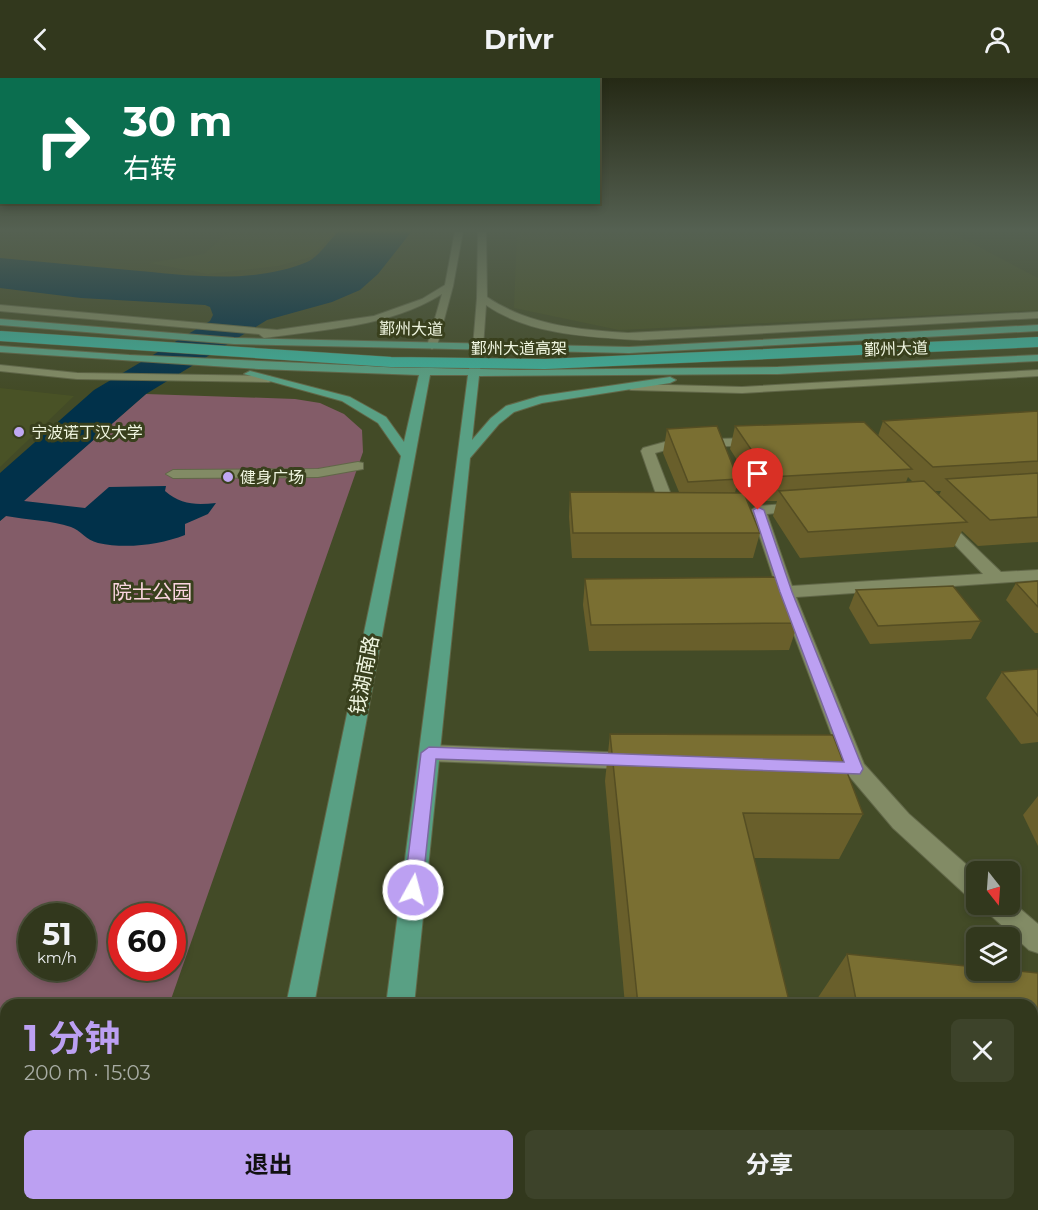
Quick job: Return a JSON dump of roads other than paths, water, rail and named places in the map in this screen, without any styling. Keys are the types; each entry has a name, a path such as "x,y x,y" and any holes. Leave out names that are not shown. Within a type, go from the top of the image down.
{"highway":[{"name":"鄞州大道高架","path":"0,330 369,351 591,354 1038,330"},
{"name":"鄞州大道高架","path":"0,336 391,362 545,364 1038,342"}],"main road":[{"name":"鄞州大道","path":"0,322 234,340 629,350 1038,330"},
{"name":"钱湖南路","path":"301,999 408,456 432,346"},
{"path":"401,999 478,347"},
{"name":"鄞州大道","path":"0,349 204,364 474,373 718,371 958,364 1038,358"},
{"path":"204,364 346,399 382,420 408,456"},
{"path":"463,459 495,421 510,409 540,400 718,371"}],"street":[{"path":"478,347 482,284"},
{"path":"234,340 376,319 425,301 449,286"},
{"path":"432,346 449,286"},
{"path":"482,298 493,309 543,325 629,336 750,344"},
{"path":"0,308 276,333"},
{"name":"鄞州大道","path":"629,336 1038,315"},
{"path":"0,368 77,376 269,379"},
{"name":"鄞州大道","path":"630,387 742,390 1038,373"},
{"path":"680,513 669,513 648,451 672,444 766,441"},
{"path":"173,474 318,473 358,466"},
{"path":"815,506 753,510 855,769 901,821 966,879"},
{"path":"934,514 997,578"},
{"path":"786,592 1038,575"},
{"path":"429,753 654,762"},
{"path":"807,768 855,769"},
{"path":"1008,915 1038,941"}],"water":[{"path":"0,284 367,284 360,290 332,302 267,320 146,394 24,501 85,508 109,487 166,486 165,491 177,499 195,504 216,503 208,514 185,524 185,535 153,544 131,546 94,542 74,528 55,523 6,516 0,521 0,473 94,390 210,321 213,315 210,307 81,298 0,288"}],"place":[{"name":"宁波诺丁汉大学","path":"19,432"},
{"name":"健身广场","path":"228,477"}],"park label":[{"name":"院士公园","path":"152,592"}]}
